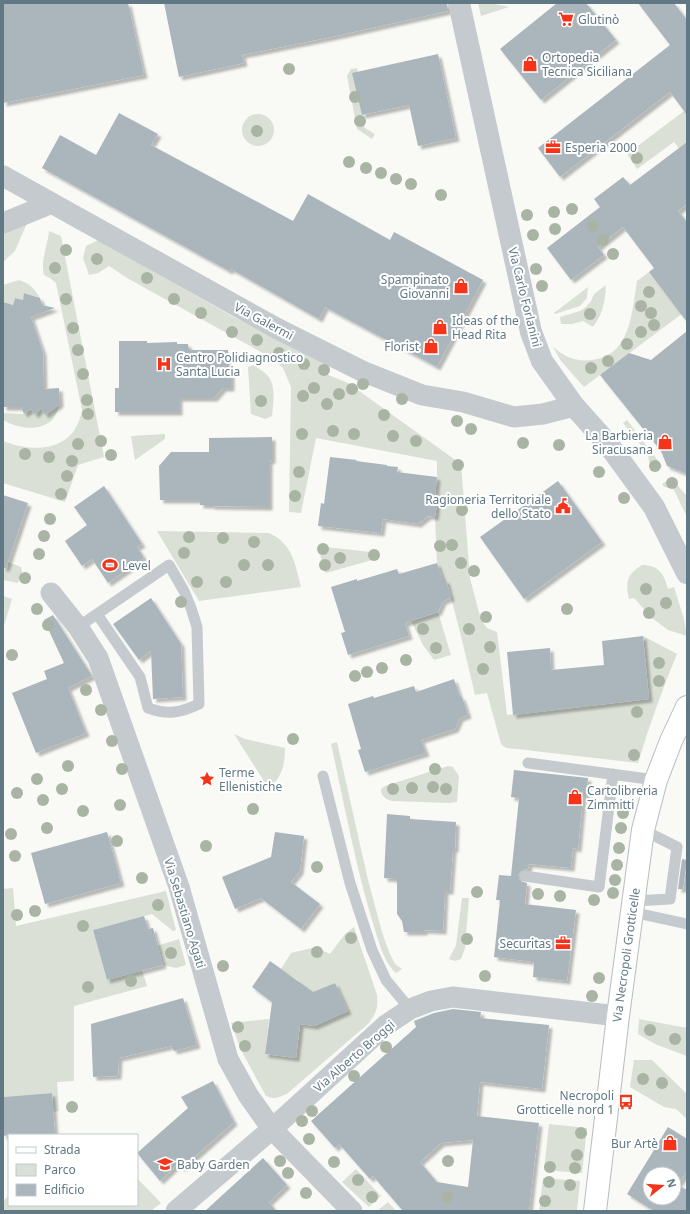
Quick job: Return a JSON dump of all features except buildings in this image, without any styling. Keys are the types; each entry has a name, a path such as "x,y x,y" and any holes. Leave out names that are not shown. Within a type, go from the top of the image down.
{"main road":[{"name":"Via Necropoli Grotticelle","path":"599,1209 618,1016 643,830 656,780 671,741 687,707"}],"street":[{"name":"Via Carlo Forlanini","path":"459,3 531,332 542,361 574,406 608,444 650,501 687,573"},
{"name":"Via Galermi","path":"3,176 278,329 362,371 422,394 463,402 514,417 543,414 574,406"},
{"path":"3,223 52,203"},
{"name":"Via Sebastiano Agati","path":"51,593 78,627 98,658 179,887 228,1059 248,1095 272,1129 352,1211"},
{"name":"Via Alberto Broggi","path":"176,1211 272,1129 386,1025 410,1010 431,1001 453,997 618,1016"}],"lane":[{"path":"78,627 97,614 169,565 184,591 197,627 199,704 184,711 161,713 148,708 140,677 97,614"},
{"path":"528,763 656,780"},
{"path":"525,876 598,887 613,774"},
{"path":"323,776 350,883 372,950 386,980 410,1010"},
{"path":"633,906 670,899 677,847 643,830"},
{"path":"633,906 687,924"}],"green space":[{"path":"478,3 490,3 509,7 481,16"},
{"path":"357,68 358,72 353,74 365,128 375,134 372,139 357,129 347,76 351,69"},
{"path":"684,111 687,115 687,158 674,142 637,169 627,154"},
{"path":"255,114 261,114 271,121 274,130 273,136 267,143 261,146 255,146 245,139 242,133 242,127 249,117"},
{"path":"27,223 15,251 3,262 3,228"},
{"path":"49,231 61,236 104,457 78,465 65,502 3,483 3,441 28,447 41,448 52,446 63,441 71,434 78,424 82,410 56,283 44,275 43,264"},
{"path":"98,240 230,315 329,364 326,374 348,383 461,464 470,578 481,620 487,628 497,632 507,715 649,699 643,636 677,654 656,708 638,763 506,748 501,744 487,693 475,695 446,580 443,580 437,563 435,517 438,496 435,496 437,461 316,438 301,513 289,512 291,387 283,368 270,357 127,278 109,266 98,273 89,275 83,258 86,246"},
{"path":"649,272 672,302 687,310 584,387 561,361 553,347 566,356 581,360 592,360 605,357 615,350 622,341 631,318 637,281"},
{"path":"19,280 31,287 40,298 25,293 23,300 15,298 13,305 3,302 3,285"},
{"path":"606,285 603,307 593,327 583,321 572,324 561,324 560,317 580,311 586,307 594,294"},
{"path":"588,287 587,298 580,306 555,314 554,313"},
{"path":"253,365 266,374 272,383 272,416 265,419 251,414 248,367"},
{"path":"60,404 53,419 42,426 35,428 22,427 3,420 3,413 24,414 31,409 35,415 41,408 45,415"},
{"path":"627,420 662,466 657,471 649,462 648,454 623,423"},
{"path":"165,434 165,439 135,460 131,436"},
{"path":"671,478 687,496 687,517 673,488 664,487 662,484"},
{"path":"157,531 269,533 283,543 288,549 295,563 301,587 199,601"},
{"path":"326,547 370,552 372,560 326,573 323,570 320,553"},
{"path":"3,560 21,567 22,572 18,583 3,580"},
{"path":"642,565 648,565 660,571 665,579 668,589 674,587 684,619 687,636 668,630 652,618 634,598 629,599 627,588 628,579 637,568"},
{"path":"3,596 12,599 3,629"},
{"path":"438,612 451,655 434,660 423,645 411,621"},
{"path":"234,734 245,739 285,748 282,770 277,780 269,789"},
{"path":"337,742 368,880 382,932 395,964 402,969 396,973 387,962 381,948 360,877 331,744"},
{"path":"448,766 453,767 459,776 457,802 392,801 382,794 381,789 385,786"},
{"path":"13,888 16,926 166,891 176,930 173,931 152,914 93,930 107,980 142,970 147,986 74,1006 74,1081 57,1082 59,1111 53,1112 52,1093 3,1097 3,889"},
{"path":"462,898 469,898 465,948 461,959 455,961 449,959 456,945"},
{"path":"354,927 377,995 377,1007 374,1016 369,1023 288,1093 275,1098 266,1096 241,1050 231,1023 269,1019 265,1054 296,1058 300,1024 314,1026 347,1011 335,983 303,997 297,984 299,981 281,969 291,953 316,947 330,954 345,934"},
{"path":"179,939 186,965 176,968 163,965 157,946"},
{"path":"639,1019 687,1028 687,1056 655,1044 638,1034"},
{"path":"634,1060 652,1060 687,1094 687,1119 676,1109 664,1107 630,1087"},
{"path":"549,1124 587,1128 582,1173 544,1170"},
{"path":"356,1169 381,1196 369,1207 342,1182"},
{"path":"543,1178 580,1181 577,1211 539,1211"},
{"path":"138,1179 161,1203 151,1211 3,1211 3,1201 8,1197 8,1206 138,1206"},
{"path":"388,1202 396,1211 377,1211"}],"place":[{"name":"Glutinò","path":"566,19"},
{"name":"Ortopedia Tecnica Siciliana","path":"530,64"},
{"name":"Esperia 2000","path":"553,147"},
{"name":"Spampinato Giovanni","path":"461,286"},
{"name":"Ideas of the Head Rita","path":"440,327"},
{"name":"Florist","path":"431,346"},
{"name":"Centro Polidiagnostico Santa Lucia","path":"164,364"},
{"name":"La Barbieria Siracusana","path":"665,442"},
{"name":"Ragioneria Territoriale dello Stato","path":"563,506"},
{"name":"Level","path":"110,565"},
{"name":"Terme Ellenistiche","path":"207,779"},
{"name":"Cartolibreria Zimmitti","path":"575,797"},
{"name":"Securitas","path":"563,943"},
{"name":"Necropoli Grotticelle nord 1","path":"626,1102"},
{"name":"Bur Artè","path":"670,1143"},
{"name":"Baby Garden","path":"165,1164"}]}
